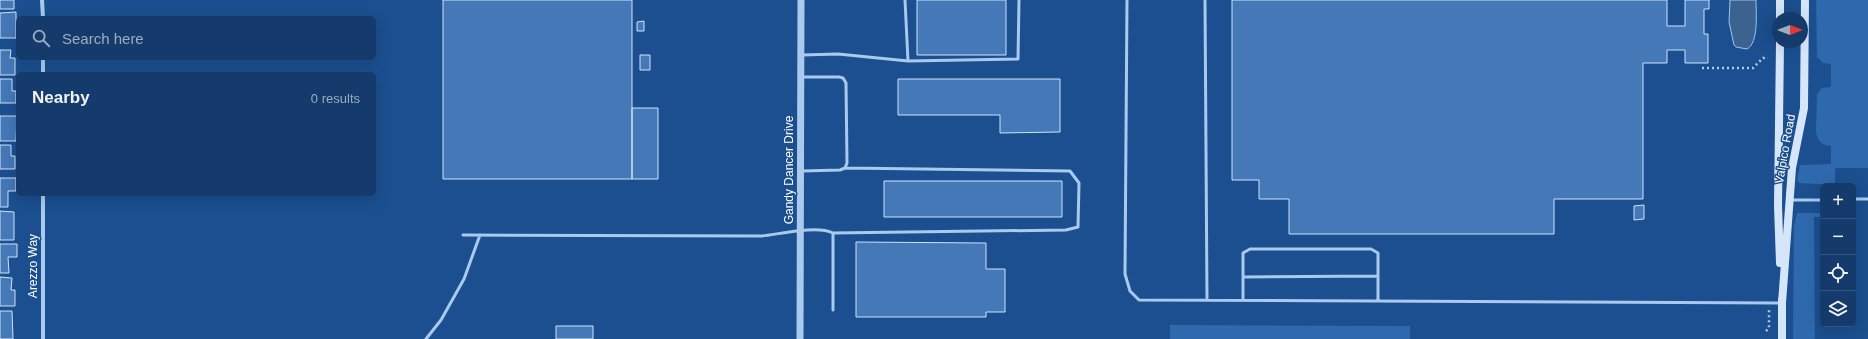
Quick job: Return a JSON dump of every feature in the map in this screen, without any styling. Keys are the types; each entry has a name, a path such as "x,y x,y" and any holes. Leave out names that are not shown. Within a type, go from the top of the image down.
{"main road":[{"path":"1780,0 1780,12"},
{"name":"Valpico Road","path":"1782,303 1793,160 1804,108 1805,0"},
{"name":"Valpico Road","path":"1780,48 1778,206 1782,339"}],"street":[{"path":"42,0 43,16"},
{"name":"Gandy Dancer Drive","path":"800,339 801,0"},
{"path":"43,60 43,72"},
{"name":"Arezzo Way","path":"43,196 43,339"}],"lane":[{"path":"905,0 908,61"},
{"path":"800,55 838,54 908,61 1018,59 1019,0"},
{"path":"1128,0 1125,274 1130,291 1139,300 1206,298 1769,301 1782,303"},
{"path":"1205,0 1206,298"},
{"path":"800,77 839,77 843,78 846,83 847,163 845,168"},
{"path":"463,236 762,236 801,231 826,231 833,233 1066,230 1078,227 1079,183 1070,171 845,168 840,170 800,171"},
{"path":"1856,199 1868,199"},
{"path":"1789,200 1820,200"},
{"path":"833,233 834,310"},
{"path":"426,339 441,320 464,279 480,236"},
{"path":"1243,299 1243,253 1250,249 1371,249 1378,253 1378,300"},
{"path":"1243,277 1378,276"}],"path":[{"path":"1702,68 1753,68 1763,58 1768,58"},
{"path":"1766,331 1769,328 1769,301"}],"shaded area":[{"path":"1730,0 1756,0 1755,34 1751,46 1747,49 1736,47 1734,45 1729,22"},
{"path":"1816,0 1868,0 1868,168 1835,168 1835,183 1799,183 1797,180 1800,165 1831,164 1831,146 1825,145 1821,142 1816,132 1817,94 1822,88 1831,87 1831,64 1823,63 1817,57"},
{"path":"1797,213 1820,213 1820,217 1814,217 1815,339 1793,339 1794,226"},
{"path":"1170,325 1410,326 1410,339 1170,339"}],"building":[{"path":"0,0 14,0 14,9 0,9"},
{"path":"443,0 632,0 632,179 443,179"},
{"path":"917,0 1006,0 1006,55 917,55"},
{"path":"1232,0 1667,0 1667,26 1685,26 1685,0 1709,0 1709,9 1704,9 1704,34 1708,34 1708,63 1685,63 1685,50 1667,50 1667,63 1643,63 1643,199 1554,199 1554,234 1289,234 1289,199 1259,199 1259,180 1232,180"},
{"path":"16,12 16,38 0,38 0,13"},
{"path":"644,21 644,31 637,31 637,22"},
{"path":"0,50 11,50 10,58 15,58 15,75 0,75"},
{"path":"640,55 650,55 650,70 640,70"},
{"path":"0,79 12,79 12,91 16,91 16,103 0,103"},
{"path":"898,79 1060,79 1060,132 1000,133 1000,115 898,115"},
{"path":"632,108 658,108 658,179 632,179"},
{"path":"0,116 16,116 16,141 0,141"},
{"path":"0,145 11,145 11,156 15,156 15,169 0,169"},
{"path":"0,178 16,178 16,191 8,191 8,207 0,207"},
{"path":"884,181 1062,181 1062,217 884,217"},
{"path":"1644,205 1644,219 1634,220 1634,206"},
{"path":"0,211 14,212 14,240 0,240"},
{"path":"856,242 986,243 986,269 1005,269 1005,312 986,312 986,317 856,317"},
{"path":"0,244 17,244 17,257 8,257 9,273 0,273"},
{"path":"0,277 12,278 11,290 15,290 15,306 0,306"},
{"path":"0,311 12,311 13,339 0,339"},
{"path":"556,326 593,326 593,339 556,339"}]}
